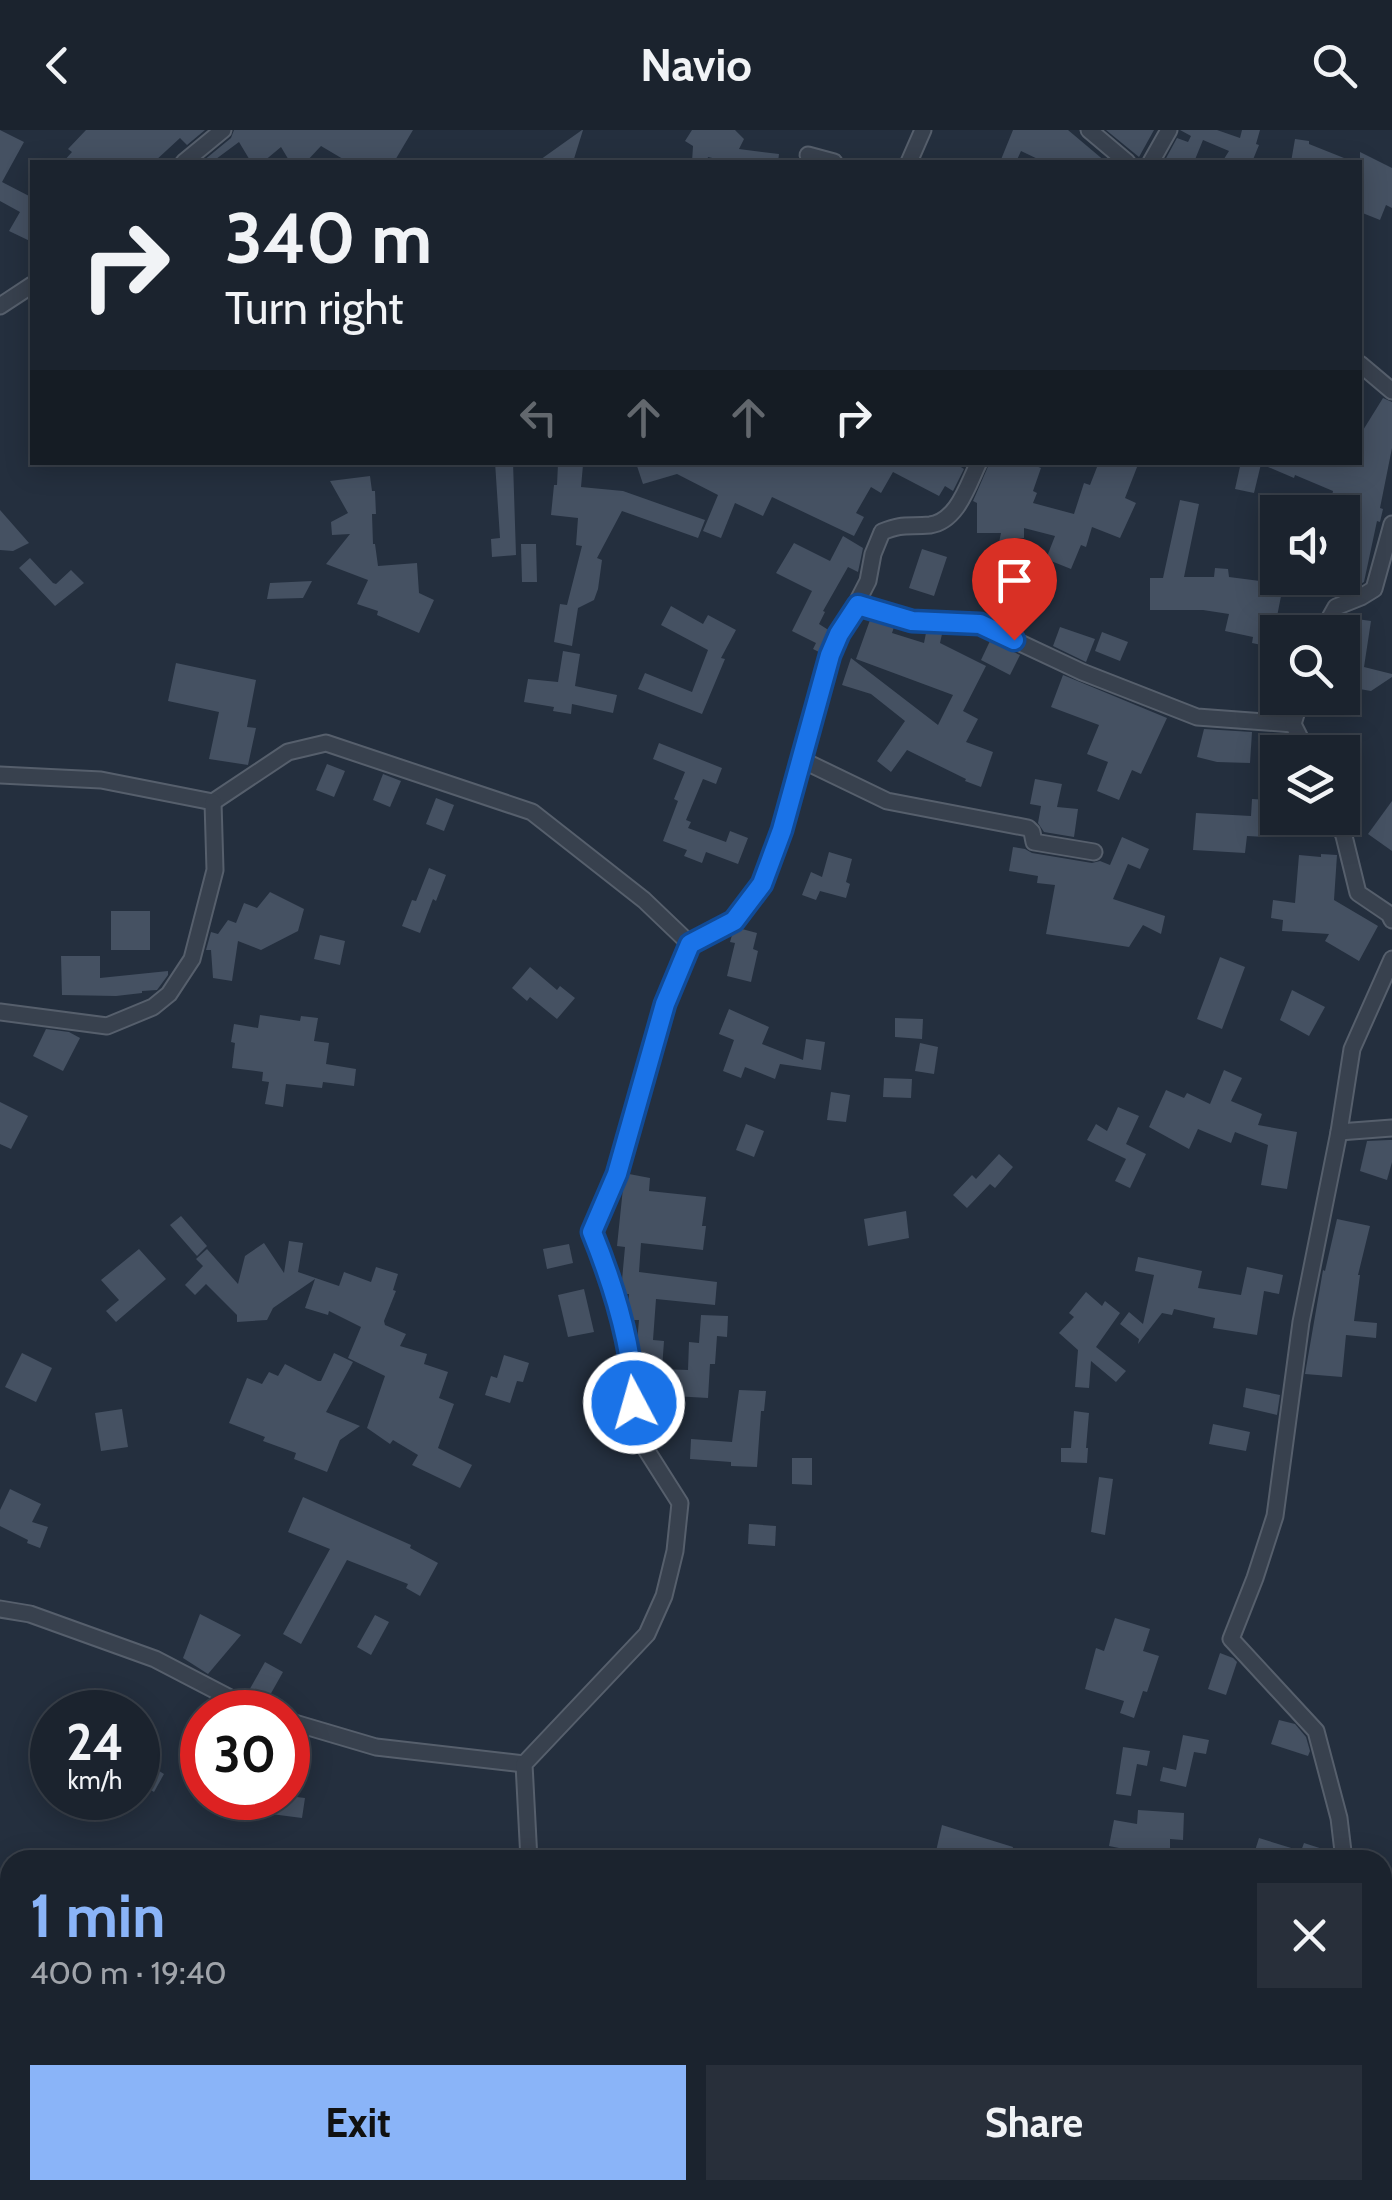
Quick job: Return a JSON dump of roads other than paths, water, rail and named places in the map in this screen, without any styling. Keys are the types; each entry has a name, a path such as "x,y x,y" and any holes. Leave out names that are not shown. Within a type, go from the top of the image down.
{"street":[{"path":"186,160 224,130"},
{"path":"910,160 923,130"},
{"path":"1090,130 1124,160"},
{"path":"1153,160 1169,130"},
{"path":"808,155 827,160"},
{"path":"0,306 30,286"},
{"path":"1362,366 1392,391"},
{"path":"528,1850 524,1764 647,1634 664,1596 675,1551 680,1503 634,1432 634,1374 607,1268 592,1232 617,1174 665,1004 690,944 734,921 762,884 782,830 830,655 858,605 882,532 900,524 934,524 954,512 978,465"},
{"path":"1330,615 1336,606 1374,589 1392,524"},
{"path":"858,605 912,621 980,624 1082,672 1197,718 1293,724"},
{"path":"1296,715 1293,724 1298,735"},
{"path":"0,775 100,780 212,802 288,752 326,743 532,812 644,900 690,944"},
{"path":"800,759 887,802 1028,828 1034,842 1094,852"},
{"path":"0,1012 107,1026 153,1007 169,994 192,959 216,870 212,802"},
{"path":"1342,835 1358,892 1392,920"},
{"path":"1343,1850 1339,1818 1316,1731 1232,1639 1276,1516 1301,1322 1352,1049 1392,960"},
{"path":"1339,1132 1392,1128"},
{"path":"0,1609 30,1614 155,1659 215,1690"},
{"path":"310,1728 376,1747 524,1764"}]}
